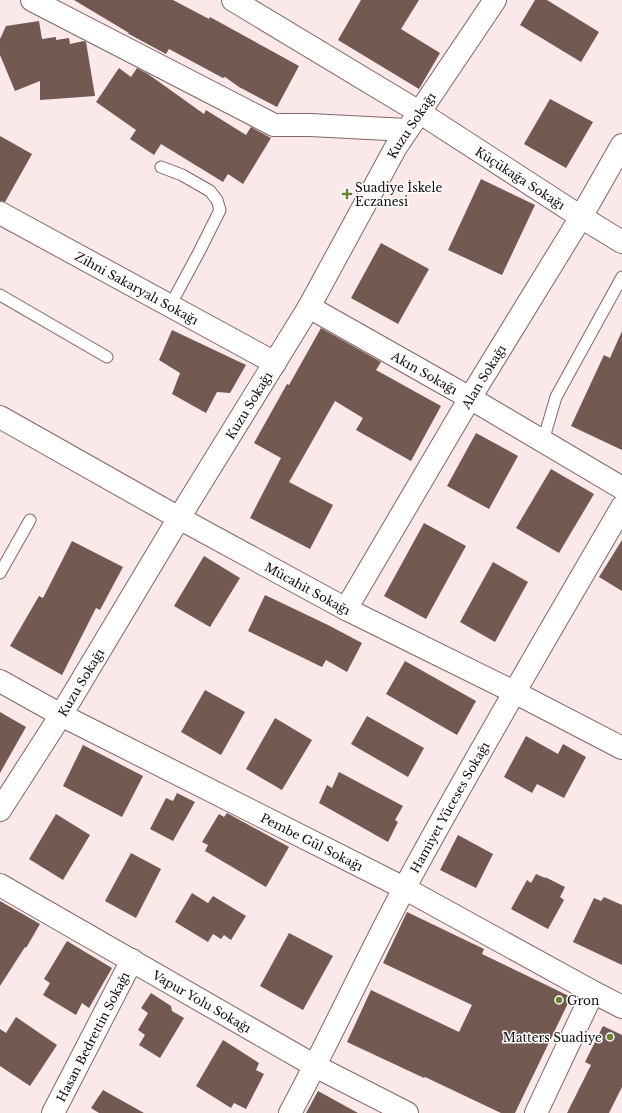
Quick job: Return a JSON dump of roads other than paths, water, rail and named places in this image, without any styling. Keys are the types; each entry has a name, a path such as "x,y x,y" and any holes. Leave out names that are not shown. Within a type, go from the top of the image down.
{"street":[{"path":"32,0 274,125 310,125 407,130"},
{"name":"Küçükağa Sokağı","path":"233,0 419,112 622,242"},
{"name":"Kuzu Sokağı","path":"0,810 61,715 179,518 309,308 396,147 495,0"},
{"name":"Alan Sokağı","path":"346,610 470,398 581,217 622,145"},
{"name":"Zihni Sakaryalı Sokağı","path":"0,213 275,362"},
{"name":"Akın Sokağı","path":"309,308 470,398 622,488"},
{"name":"Mücahit Sokağı","path":"0,417 346,610 514,692 622,748"},
{"name":"Hamiyet Yüceses Sokağı","path":"290,1113 404,888 514,692 622,508"},
{"name":"Pembe Gül Sokağı","path":"0,681 61,715 404,888 622,1007"},
{"name":"Vapur Yolu Sokağı","path":"0,885 315,1066 406,1113"},
{"name":"Hasan Bedrettin Sokağı","path":"53,1113 132,960"},
{"path":"536,1113 593,992"}],"lane":[{"path":"161,167 182,175 210,191 217,200 220,210 200,252 170,306"},
{"path":"543,441 556,397 622,277"},
{"path":"0,296 107,357"},
{"path":"0,573 30,520"}],"place":[{"name":"Suadiye İskele Eczanesi","path":"347,194"},
{"name":"Gron","path":"559,1000"},
{"name":"Matters Suadiye","path":"610,1037"}]}
